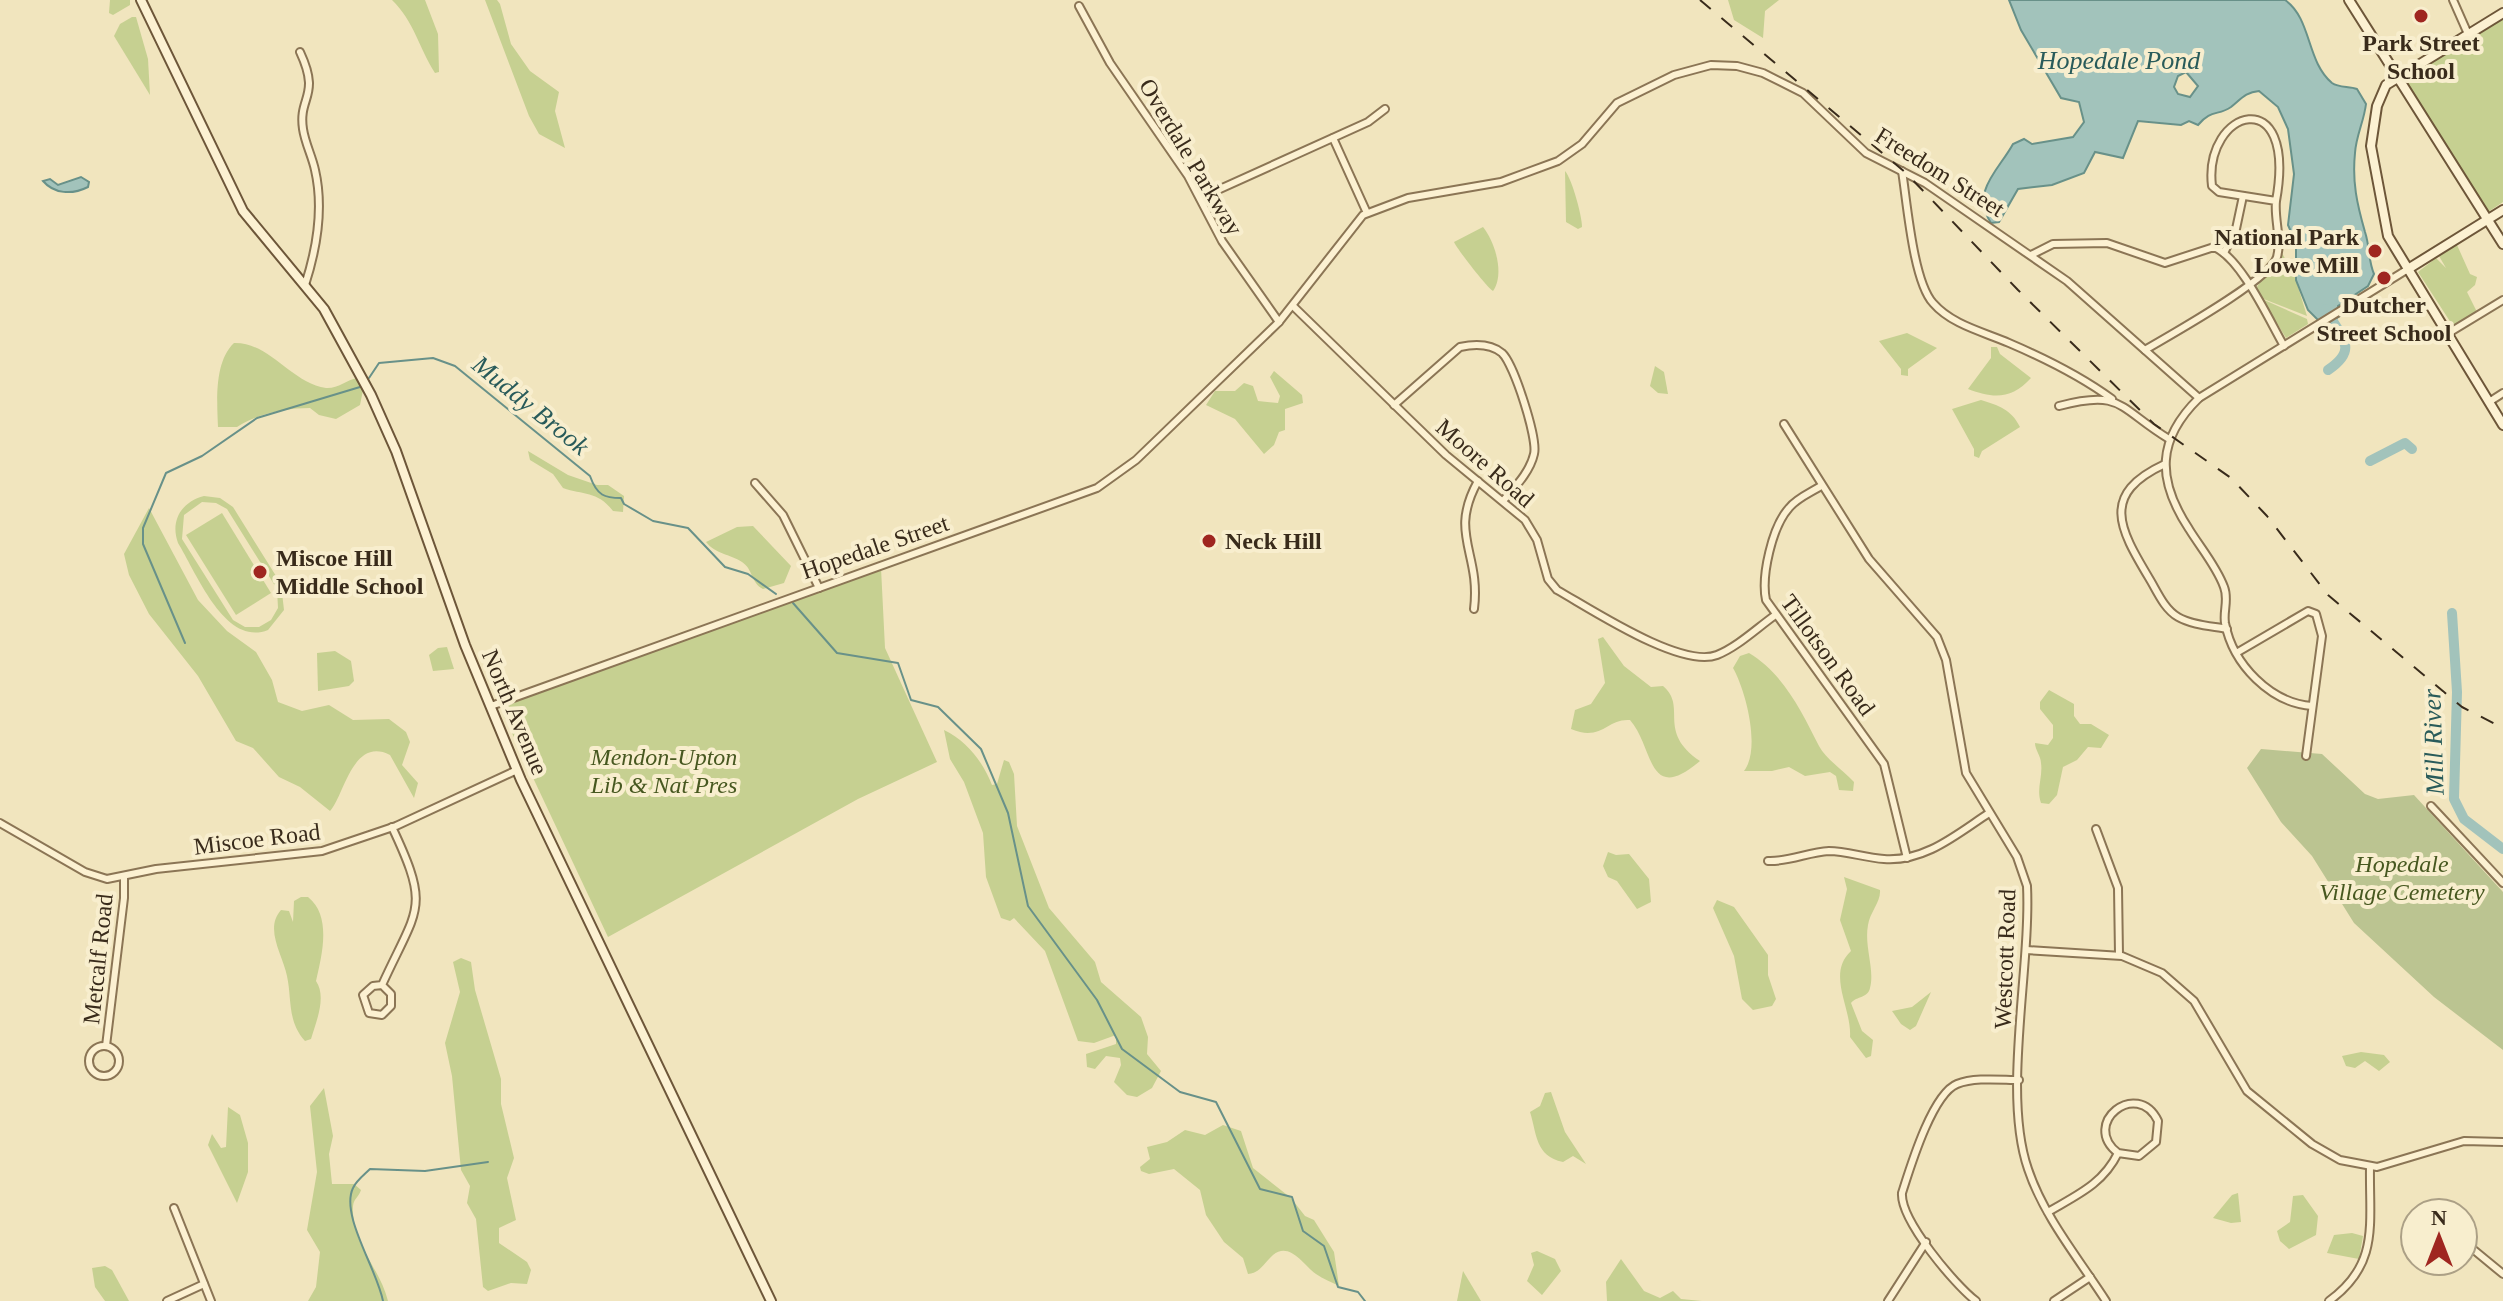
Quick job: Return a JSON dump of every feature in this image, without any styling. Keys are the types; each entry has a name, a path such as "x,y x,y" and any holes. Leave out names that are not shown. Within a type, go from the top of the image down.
{"main road":[{"name":"North Avenue","path":"141,0 246,216 305,285 334,326 385,425 435,567 517,770 771,1301"},
{"path":"2349,0 2503,244"},
{"path":"2503,13 2399,77 2380,95 2371,155 2384,225 2503,425"},
{"path":"2408,269 2503,210"}],"street":[{"path":"2453,0 2468,34"},
{"name":"Overdale Parkway","path":"1079,6 1110,63 1131,89 1200,198 1230,255 1279,322"},
{"path":"302,55 311,84 303,130 315,168 319,201 314,255 305,285"},
{"name":"Freedom Street","path":"1367,213 1408,198 1501,182 1558,161 1582,144 1617,103 1674,75 1711,65 1737,66 1788,84 1821,106 1866,153 1925,183 2031,255 2067,281 2199,398"},
{"path":"1200,198 1368,122 1385,109"},
{"path":"2145,350 2248,286 2269,270 2278,254 2276,201 2281,174 2277,141 2270,126 2260,120 2246,120 2227,131 2212,164 2213,189 2276,201"},
{"path":"1279,322 1340,247 1355,221 1367,213 1333,138"},
{"path":"1902,171 1914,258 1932,302 1969,327 2009,343 2093,385 2169,439"},
{"path":"2224,253 2236,229 2243,196"},
{"path":"2031,255 2053,244 2107,243 2165,263 2209,247 2224,253 2284,346"},
{"path":"2312,706 2274,696 2261,685 2238,652 2227,629 2224,586 2186,526 2169,485 2165,464 2169,439 2180,417 2199,398 2408,269"},
{"path":"2447,334 2503,300"},
{"name":"Moore Road","path":"1294,307 1394,405 1503,501 1534,533 1548,579 1557,590 1680,654 1702,658 1718,655 1774,616"},
{"name":"Hopedale Street","path":"491,706 1097,488 1136,460 1279,322"},
{"path":"1394,405 1460,347 1481,345 1501,352 1512,370 1535,450 1525,473 1503,501"},
{"path":"2489,402 2503,393"},
{"path":"2059,406 2098,398 2112,399"},
{"name":"Westcott Road","path":"1784,424 1869,559 1929,627 1943,650 1963,763 2025,877 2026,950 2019,1080 2023,1149 2035,1188 2048,1212 2106,1301"},
{"path":"2165,464 2133,481 2125,500 2122,528 2171,612 2186,620 2227,629"},
{"path":"1474,609 1477,580 1463,516 1478,481"},
{"path":"755,483 783,515 819,588"},
{"name":"Tillotson Road","path":"1821,486 1794,502 1781,521 1765,585 1766,600 1774,616 1884,764 1907,858"},
{"path":"2238,652 2296,617 2308,611 2315,613 2322,636 2306,756"},
{"name":"Miscoe Road","path":"0,823 85,872 103,878 124,876 297,856 344,845 392,827 517,770"},
{"path":"2431,806 2503,883"},
{"path":"1768,861 1794,860 1826,851 1886,860 1907,858 1940,846 1989,813"},
{"path":"382,985 418,903 414,874 392,827"},
{"path":"2096,829 2118,888 2119,955"},
{"name":"Metcalf Road","path":"106,1046 123,913 124,876"},
{"path":"2026,950 2119,955 2162,973 2194,1001 2241,1083 2255,1098 2322,1151 2370,1167 2392,1165 2464,1141 2503,1142"},
{"path":"382,985 391,994 391,1006 382,1015 369,1013 363,995 373,986 382,985"},
{"name":"Metcalf Road","path":"106,1046 118,1055 119,1065 109,1076 99,1076 90,1069 88,1059 97,1047 106,1046"},
{"path":"1976,1301 1963,1292 1926,1242 1901,1199 1936,1106 1945,1092 1958,1083 2019,1080"},
{"path":"2130,1102 2148,1107 2158,1121 2156,1142 2139,1156 2118,1153 2109,1144 2104,1132 2109,1114 2118,1106 2130,1102"},
{"path":"2048,1212 2097,1183 2118,1153"},
{"path":"2329,1301 2351,1283 2365,1260 2370,1167"},
{"path":"174,1208 211,1301"},
{"path":"1888,1301 1926,1242"},
{"path":"2479,1254 2503,1274"},
{"path":"2054,1301 2090,1277"},
{"path":"167,1301 204,1284"}],"green space":[{"path":"110,0 130,0 130,5 113,15 109,13"},
{"path":"392,0 425,0 438,34 439,72 435,73 429,64 411,26"},
{"path":"485,0 497,0 500,4 511,44 530,71 559,92 555,111 565,148 539,134 529,116"},
{"path":"1728,0 1779,0 1765,11 1763,38 1734,20"},
{"path":"2503,16 2503,202 2488,212 2404,78"},
{"path":"136,17 148,59 150,95 114,36 120,24"},
{"path":"1565,171 1580,215 1582,227 1578,229 1566,222"},
{"path":"1483,227 1497,258 1498,276 1493,291 1454,242"},
{"path":"2457,245 2470,274 2477,277 2475,285 2467,292 2477,312 2453,326 2418,272 2436,258 2446,268 2439,256"},
{"path":"2282,253 2295,277 2307,316 2261,298 2256,288"},
{"path":"2262,299 2307,319 2308,324 2286,338"},
{"path":"1907,333 1937,348 1908,369 1908,376 1901,375 1901,369 1879,341"},
{"path":"234,343 259,349 313,385 330,388 357,378 363,390 360,405 336,419 319,415 310,408 300,408 262,415 237,427 218,427 220,371"},
{"path":"1991,347 1997,347 2000,354 2031,378 2017,390 2002,395 1968,389 1991,358"},
{"path":"1655,366 1664,372 1668,394 1658,393 1650,386"},
{"path":"1274,371 1302,395 1303,403 1285,409 1285,430 1279,432 1274,445 1264,454 1235,419 1206,405 1215,391 1235,391 1244,383 1253,386 1258,401 1278,403 1280,396 1270,377"},
{"path":"1981,400 2004,409 2020,427 1982,451 1979,458 1974,456 1974,449 1952,409"},
{"path":"528,451 568,475 597,485 608,485 624,496 623,512 613,511 596,497 563,488 553,474 530,460"},
{"path":"204,496 220,498 233,507 281,584 284,610 268,630 253,632 238,628 203,589 178,543 175,527 179,514","holes":["202,502 216,503 227,509 277,589 278,608 271,620 259,627 245,627 233,620 182,539 184,515"]},
{"path":"149,508 198,600 227,631 256,652 272,680 278,702 302,711 329,705 353,720 389,719 406,732 410,742 402,765 418,783 414,798 390,755 377,751 358,761 330,811 300,787 279,777 253,748 236,741 198,676 149,614 129,575 124,554"},
{"path":"222,513 271,593 236,615 186,535"},
{"path":"753,526 791,566 784,583 763,589 746,565 706,542 737,527"},
{"name":"Mendon-Upton Lib & Nat Pres","path":"881,568 885,648 937,762 858,799 608,937 503,714 507,702"},
{"path":"1603,637 1624,666 1651,687 1663,686 1670,694 1679,740 1700,761 1683,773 1670,777 1661,775 1654,768 1630,720 1615,722 1590,733 1571,729 1575,710 1591,704 1605,683 1598,639"},
{"path":"447,647 454,669 433,671 429,655 438,648"},
{"path":"335,651 351,661 354,681 349,686 318,691 317,653"},
{"path":"1749,653 1782,682 1822,751 1854,782 1853,791 1839,790 1836,776 1830,772 1805,776 1789,767 1772,771 1744,771 1751,749 1750,720 1733,668 1740,656"},
{"path":"2049,690 2074,704 2074,716 2080,724 2091,724 2109,735 2101,748 2088,747 2077,760 2063,767 2057,795 2049,804 2041,803 2041,763 2035,743 2048,745 2053,738 2053,725 2040,709 2040,702"},
{"path":"944,730 973,753 992,785 997,784 1004,760 1009,762 1014,774 1017,826 1049,908 1095,962 1101,982 1141,1017 1148,1037 1147,1054 1161,1071 1152,1088 1137,1097 1127,1095 1114,1082 1121,1065 1120,1058 1106,1056 1095,1069 1087,1067 1086,1054 1116,1044 1116,1035 1094,1043 1078,1041 1045,951 1014,918 1010,921 1001,918 986,877 983,833 964,782 950,759"},
{"name":"Hopedale Village Cemetery","path":"2261,749 2322,754 2365,794 2378,799 2414,795 2503,892 2503,1050 2434,997 2354,923 2312,856 2281,822 2247,768"},
{"path":"1608,852 1629,854 1649,879 1651,902 1637,909 1617,881 1608,877 1603,866"},
{"path":"1844,877 1880,890 1867,933 1870,988 1867,994 1851,1003 1862,1031 1873,1040 1871,1056 1866,1058 1850,1037 1840,981 1844,960 1851,951 1840,920 1847,889"},
{"path":"308,897 315,905 323,925 316,981 321,994 320,1010 311,1039 305,1041 295,1026 287,976 274,934 276,917 281,910 289,911 293,922 294,901"},
{"path":"1717,900 1734,907 1768,955 1768,975 1776,999 1772,1006 1753,1010 1742,999 1734,956 1713,908"},
{"path":"461,958 471,962 475,990 501,1079 501,1104 514,1158 507,1178 516,1220 499,1228 499,1243 527,1262 531,1270 527,1284 511,1283 488,1291 483,1287 476,1219 467,1203 470,1186 461,1170 452,1076 445,1043 460,992 453,962"},
{"path":"1931,992 1916,1026 1910,1030 1901,1024 1892,1011 1912,1007"},
{"path":"2361,1052 2384,1055 2390,1062 2379,1071 2365,1061 2355,1068 2346,1066 2342,1056"},
{"path":"324,1088 333,1136 329,1154 332,1184 354,1184 361,1190 353,1206 356,1232 388,1301 308,1301 316,1287 320,1252 307,1230 317,1172 310,1106"},
{"path":"1551,1092 1565,1132 1586,1164 1573,1156 1563,1162 1554,1159 1539,1143 1530,1112 1540,1106 1545,1093"},
{"path":"228,1107 240,1115 248,1143 248,1172 237,1203 208,1145 212,1134 221,1148 226,1147"},
{"path":"1223,1125 1241,1131 1253,1168 1291,1198 1305,1216 1314,1220 1334,1252 1339,1286 1319,1276 1296,1256 1285,1251 1279,1251 1259,1270 1248,1274 1243,1258 1224,1242 1206,1215 1200,1190 1174,1169 1149,1174 1141,1171 1140,1167 1150,1159 1147,1147 1167,1142 1185,1130 1205,1135"},
{"path":"2238,1193 2241,1222 2231,1223 2213,1218 2232,1195"},
{"path":"2303,1195 2318,1216 2316,1235 2289,1249 2280,1241 2277,1231 2290,1222 2293,1196"},
{"path":"2352,1233 2363,1236 2359,1259 2327,1253 2334,1235"},
{"path":"1537,1251 1555,1259 1561,1271 1542,1295 1527,1281 1534,1265 1531,1253"},
{"path":"1621,1259 1644,1291 1660,1298 1673,1291 1681,1299 1702,1301 1607,1301 1606,1282"},
{"path":"105,1266 112,1270 129,1301 105,1301 95,1287 92,1268"},
{"path":"1463,1271 1481,1301 1457,1301"}],"water":[{"name":"Hopedale Pond","path":"2009,0 2285,0 2300,18 2324,74 2335,85 2357,89 2366,104 2356,147 2354,174 2374,274 2368,286 2338,306 2340,316 2324,326 2308,310 2296,280 2296,243 2288,225 2294,174 2288,129 2278,107 2259,91 2247,94 2198,125 2189,121 2181,125 2138,121 2123,158 2095,152 2084,173 2052,185 2018,189 1999,222 1991,223 1985,211 1985,191 2013,144 2024,139 2032,144 2073,137 2084,122 2079,102 2061,98 2021,30","holes":["2186,72 2198,86 2190,97 2178,94 2174,87 2178,76"]},
{"path":"81,177 89,182 88,187 70,192 52,189 43,181 50,179 58,185"}],"waterway":[{"name":"Mill River","path":"2326,309 2341,334 2345,348 2338,362 2328,370"},
{"name":"Muddy Brook","path":"369,378 379,363 433,358 455,366 590,476 602,494 621,498 624,504 653,521 688,528 725,567 748,574 776,594"},
{"name":"Muddy Brook","path":"185,643 143,544 143,528 166,473 202,456 257,418 360,387"},
{"name":"Mill River","path":"2370,461 2405,443 2412,449"},
{"name":"Muddy Brook","path":"793,603 837,653 898,663 911,700 938,707 981,749 1008,813 1028,906 1097,1000 1122,1049 1180,1092 1216,1102 1260,1189 1292,1197 1303,1231 1324,1246 1338,1287 1358,1292 1365,1301"},
{"name":"Mill River","path":"2452,613 2457,692 2454,799 2464,819 2503,849"},
{"path":"383,1301 351,1213 350,1199 356,1183 370,1169 425,1171 488,1162"}],"railway":[{"path":"1700,0 1906,173 2018,290 2154,424 2231,478 2267,516 2328,595 2462,707 2503,728"}],"place":[{"name":"Park Street School","path":"2421,16"},
{"name":"National Park Lowe Mill","path":"2375,251"},
{"name":"Dutcher Street School","path":"2384,278"},
{"name":"Neck Hill","path":"1209,541"},
{"name":"Miscoe Hill Middle School","path":"260,572"}]}
